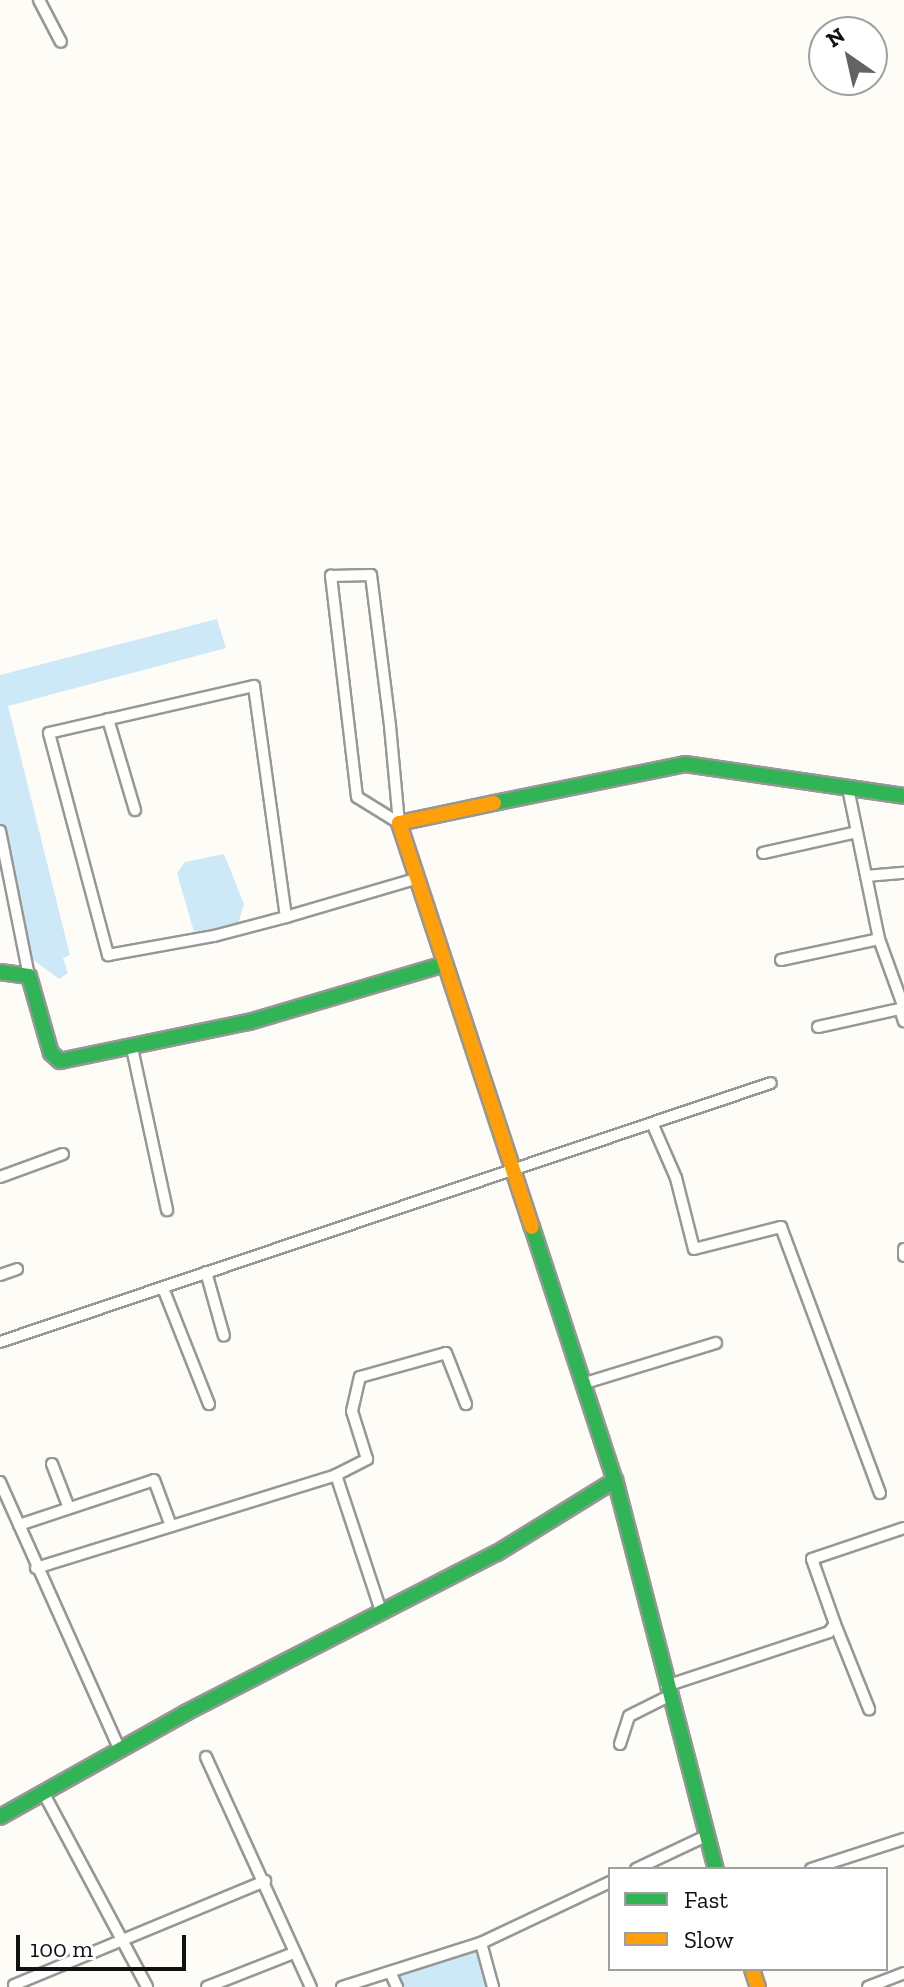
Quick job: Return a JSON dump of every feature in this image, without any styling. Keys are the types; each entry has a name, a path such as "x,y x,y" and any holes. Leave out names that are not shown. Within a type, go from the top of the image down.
{"street":[{"path":"39,0 61,42"},
{"path":"715,1867 704,1837 615,1480 518,1172 441,965 399,823 371,575 331,576 357,797 399,823 685,764 904,796"},
{"path":"286,917 254,686 49,733 108,955 286,917 415,879"},
{"path":"108,719 135,810"},
{"path":"848,788 879,939 904,1021"},
{"path":"0,831 29,976 51,1053 60,1061 249,1022 441,965"},
{"path":"763,853 857,832"},
{"path":"866,876 904,873"},
{"path":"781,960 879,939"},
{"path":"0,972 29,976"},
{"path":"818,1027 902,1008"},
{"path":"132,1048 167,1210"},
{"path":"0,1342 518,1172 771,1083"},
{"path":"652,1123 676,1178 694,1249 781,1227 880,1493"},
{"path":"0,1177 63,1154"},
{"path":"904,1249 904,1256"},
{"path":"0,1275 17,1269"},
{"path":"206,1272 224,1336"},
{"path":"163,1288 209,1404"},
{"path":"585,1383 716,1343"},
{"path":"36,1568 336,1475 367,1459 352,1411 360,1377 446,1353 466,1404"},
{"path":"52,1464 69,1508"},
{"path":"336,1475 381,1611"},
{"path":"19,1525 154,1480 171,1526"},
{"path":"0,1817 119,1748 497,1553 615,1480"},
{"path":"0,1482 119,1748"},
{"path":"869,1709 812,1559 904,1528"},
{"path":"620,1744 629,1716 668,1691 811,1641 835,1624"},
{"path":"206,1757 265,1881 291,1954 311,1987"},
{"path":"43,1792 147,1987"},
{"path":"640,1867 704,1837"},
{"path":"817,1867 904,1839"},
{"path":"14,1985 122,1937 265,1881"},
{"path":"342,1987 481,1943 608,1883"},
{"path":"481,1943 493,1987"},
{"path":"207,1987 291,1954"},
{"path":"390,1972 397,1987"},
{"path":"868,1987 904,1973"}],"water":[{"path":"217,619 226,648 8,706 70,955 63,958 68,973 59,979 31,958 0,827 0,675"},
{"path":"224,854 244,904 238,924 194,932 177,873 185,862"},
{"path":"476,1946 487,1987 397,1987 392,1971"}],"traffic: fast":[{"path":"494,803 685,764 904,796"},
{"path":"0,972 29,976 51,1053 60,1061 249,1022 441,965"},
{"path":"532,1227 617,1487 715,1867"},
{"path":"0,1817 187,1712 497,1553 615,1480"}],"traffic: slow":[{"path":"494,803 399,823 532,1227"},
{"path":"753,1971 758,1987"}]}
